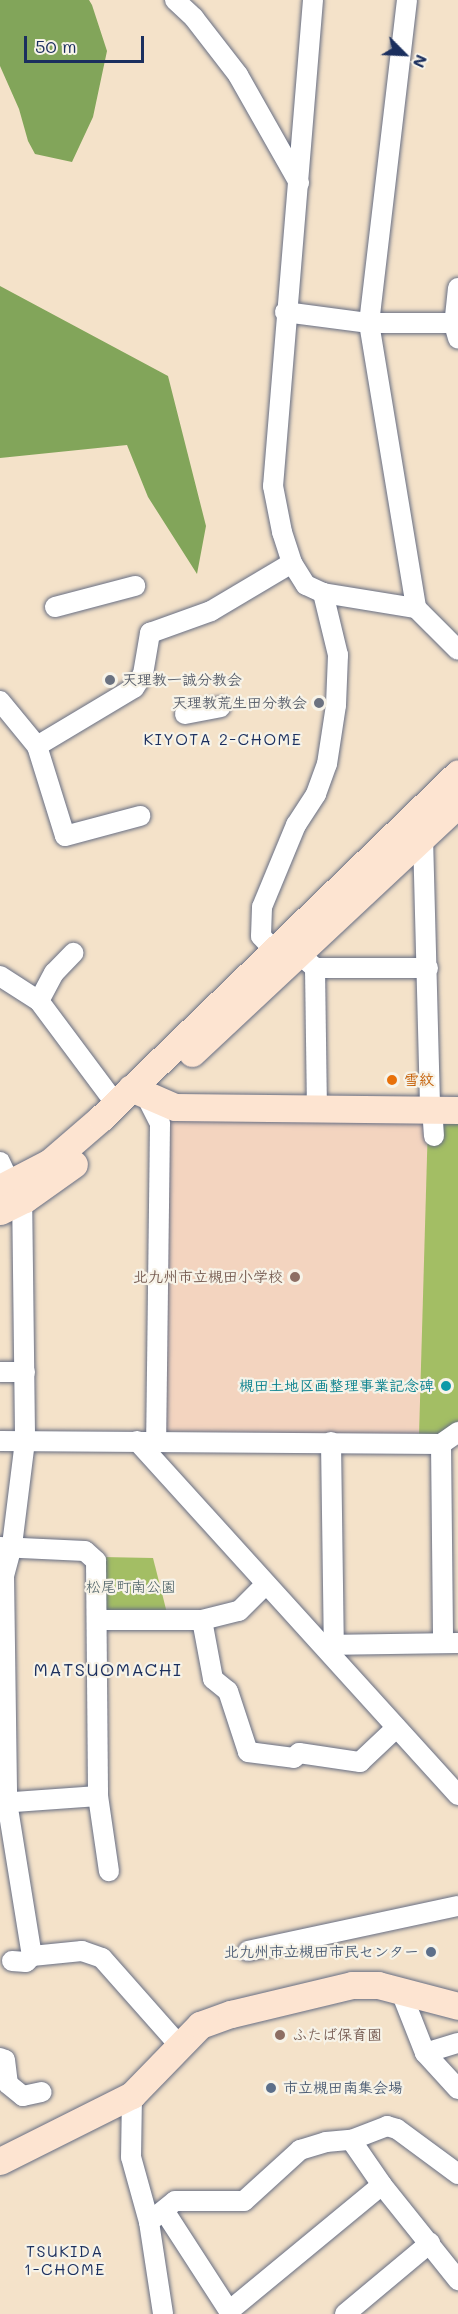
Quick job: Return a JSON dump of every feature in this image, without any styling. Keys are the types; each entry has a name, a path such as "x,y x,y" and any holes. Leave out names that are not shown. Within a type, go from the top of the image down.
{"street":[{"path":"175,0 194,18 238,75 298,183"},
{"path":"313,0 285,312 284,390 275,439 273,486 292,563 306,585 323,593 416,609 458,650"},
{"path":"407,0 369,323 416,609"},
{"path":"285,312 369,323 457,328 458,288"},
{"path":"38,746 134,688 143,674 150,633 212,611 292,563"},
{"path":"55,607 135,586"},
{"path":"323,593 338,655 336,705 327,764 316,794 296,825 262,907 261,936 295,956 428,968"},
{"path":"0,701 38,746 65,836 140,816"},
{"path":"185,714 220,707"},
{"path":"317,1107 295,956 458,773"},
{"path":"11,1182 61,1175 131,1096 295,956 458,804"},
{"path":"423,837 433,1122"},
{"path":"39,1000 54,973 73,952"},
{"path":"5,981 39,1000 160,1124 146,1441 265,1585 327,1645 396,1728 458,1795"},
{"path":"131,1096 175,1107 317,1107 433,1122 458,1110"},
{"path":"0,1211 11,1182"},
{"path":"11,1182 25,1372 25,1442 6,1546 4,1575 3,1803 32,1956"},
{"path":"0,1372 25,1372"},
{"path":"0,1441 441,1444 458,1432"},
{"path":"327,1645 331,1442"},
{"path":"327,1645 450,1643 441,1444"},
{"path":"6,1546 85,1551 96,1560 98,1796 109,1871"},
{"path":"97,1620 202,1620 239,1611 265,1585"},
{"path":"202,1620 213,1679 228,1691 248,1752 294,1758 299,1753 360,1762 396,1728"},
{"path":"3,1803 98,1796"},
{"path":"248,1951 458,1906"},
{"path":"12,1961 26,1962 32,1956 82,1952 102,1958 178,2044"},
{"path":"0,2161 132,2095 178,2044 200,2025 287,1999 352,1985 378,1985 458,2006"},
{"path":"401,1992 425,2053 458,2089"},
{"path":"425,2053 458,2043"},
{"path":"0,2058 5,2060 8,2084 23,2096 42,2092"},
{"path":"132,2095 131,2157 157,2217 230,2313 382,2186"},
{"path":"157,2217 175,2201 244,2201 300,2150 326,2142 351,2140 387,2126 397,2129 458,2174"},
{"path":"351,2140 382,2186 458,2280"},
{"path":"157,2217 163,2314"},
{"path":"345,2314 430,2243"}],"shaded area":[{"name":"北九州市立槻田小学校","path":"169,1119 428,1124 423,1435 164,1431"}],"green space":[{"path":"0,0 89,0 92,5 107,51 93,117 72,162 35,154 28,141 19,109 0,66"},
{"path":"0,286 168,376 206,526 197,574 148,497 127,445 0,458"},
{"path":"428,1122 458,1122 458,1421 436,1436 419,1436"},
{"name":"松尾町南公園","path":"102,1557 153,1558 168,1617 102,1616"}],"place":[{"name":"天理教一誠分教会","path":"110,680"},
{"name":"天理教荒生田分教会","path":"319,703"},
{"name":"雪紋","path":"392,1080"},
{"name":"北九州市立槻田小学校","path":"295,1277"},
{"name":"槻田土地区画整理事業記念碑","path":"446,1386"},
{"name":"北九州市立槻田市民センター","path":"431,1952"},
{"name":"ふたば保育園","path":"280,2035"},
{"name":"市立槻田南集会場","path":"271,2088"}],"district":[{"name":"KIYOTA 2-CHOME","path":"223,739"},
{"name":"MATSUOMACHI","path":"108,1669"},
{"name":"TSUKIDA 1-CHOME","path":"65,2260"}]}
